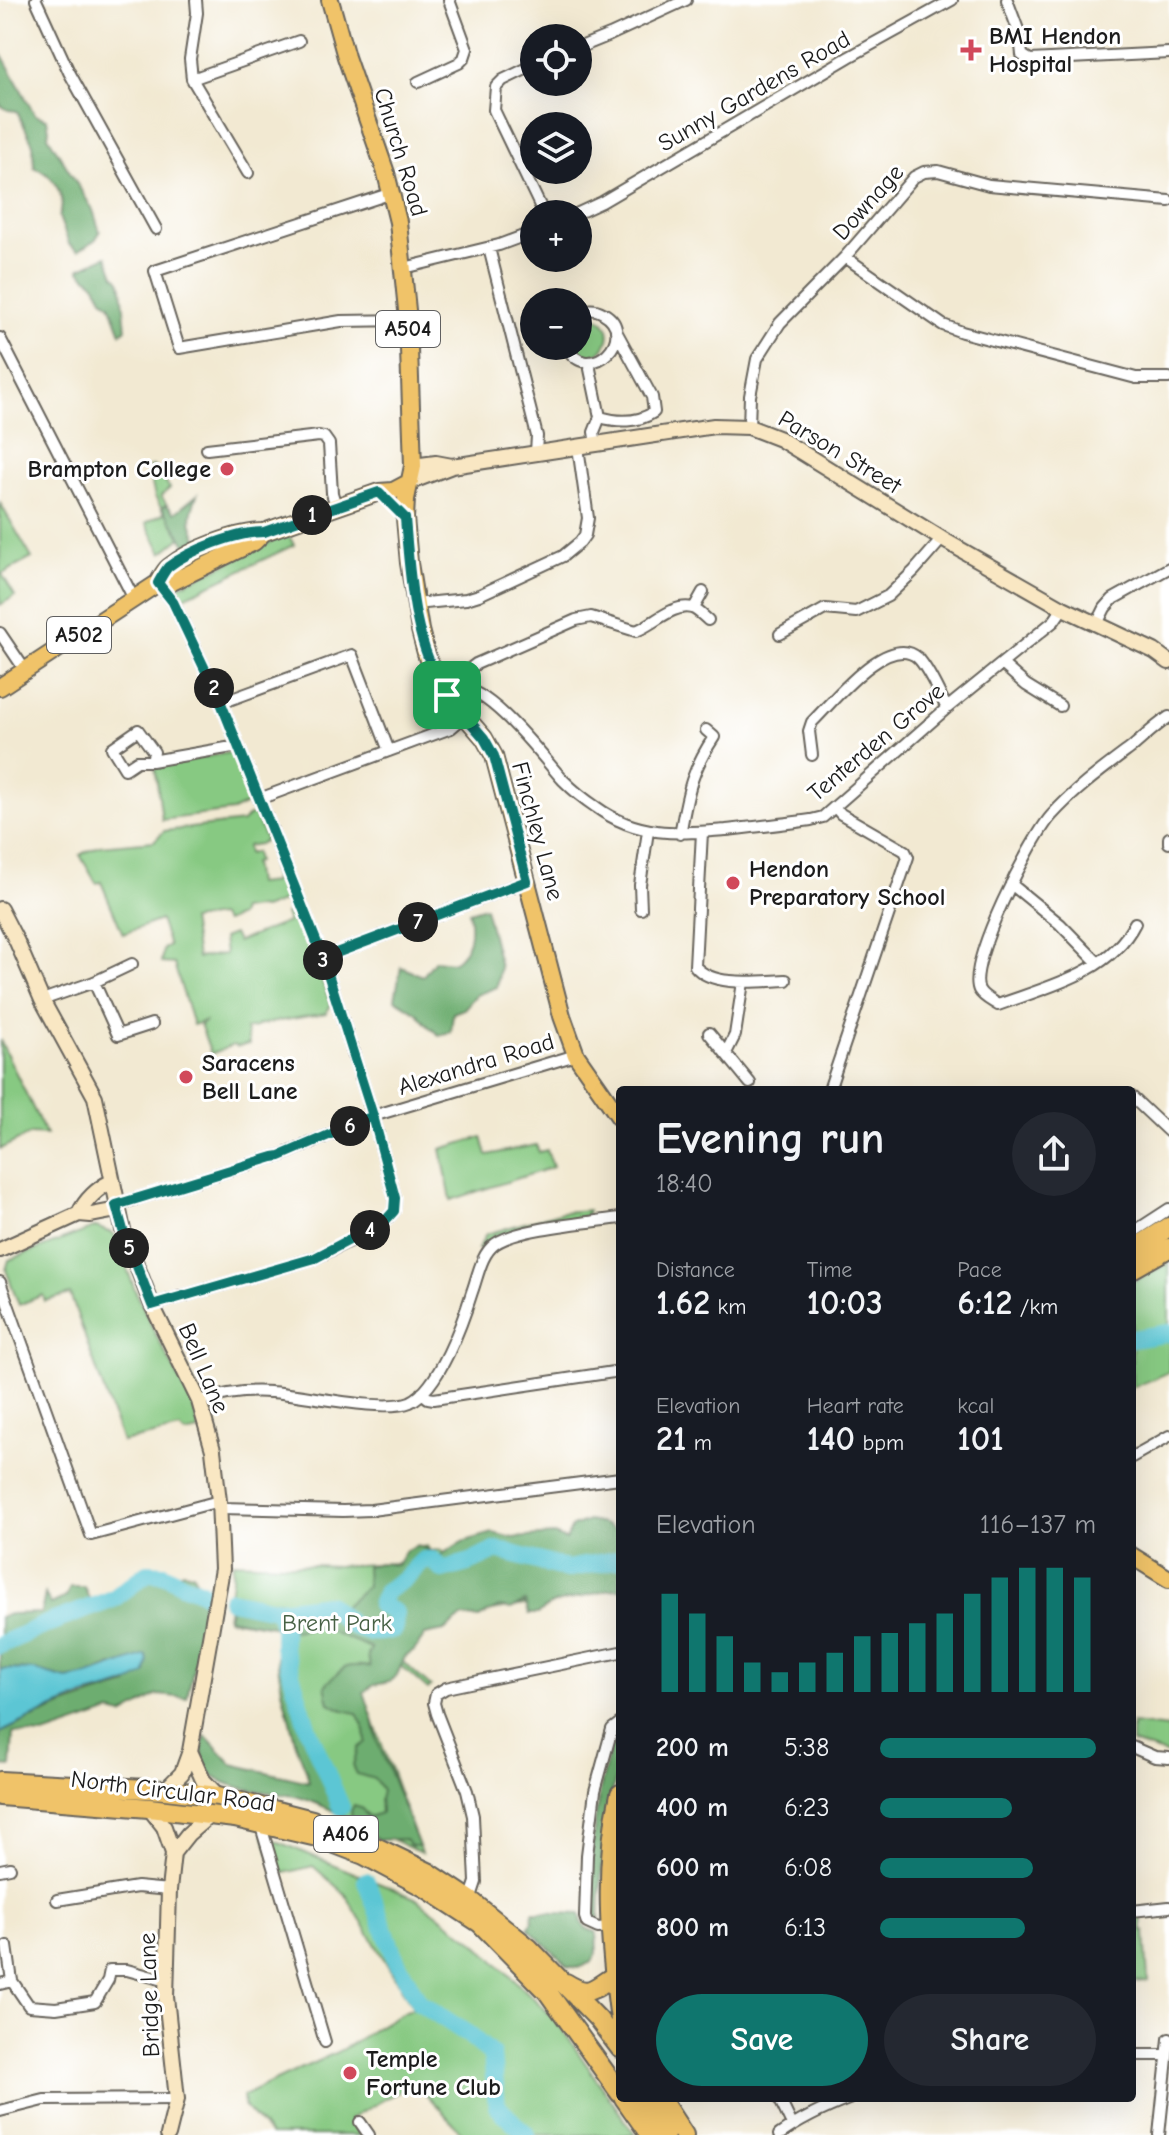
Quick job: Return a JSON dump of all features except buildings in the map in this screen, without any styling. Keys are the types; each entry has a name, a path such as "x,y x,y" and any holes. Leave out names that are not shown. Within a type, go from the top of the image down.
{"highway":[{"path":"1136,1248 1169,1227"},
{"path":"1136,1267 1169,1248"},
{"name":"North Circular Road","path":"0,1781 218,1796 325,1825 428,1872 470,1900 529,1948 598,2019 616,2043"},
{"name":"North Circular Road","path":"0,1796 149,1808 260,1823 317,1837 364,1855 426,1888 480,1923 547,1991 616,2087"},
{"path":"616,1816 609,1884 609,1927 616,1991"},
{"path":"557,1977 580,1992 587,1992 614,1976"},
{"path":"627,2102 650,2135"},
{"path":"644,2102 665,2135"},
{"path":"663,2102 684,2135"}],"main road":[{"name":"Church Road","path":"330,0 392,193 398,222 408,320 412,474"},
{"name":"A502","path":"0,687 158,583 170,583 254,542 264,532 379,492 393,491 412,474"},
{"name":"Finchley Lane","path":"412,474 405,518 415,604 427,657 435,677 453,692 465,716 484,738 494,756 562,1016 576,1055 616,1112"},
{"path":"379,492 405,518"},
{"path":"1136,1558 1169,1579"}],"street":[{"path":"36,0 69,72 156,229"},
{"path":"196,0 190,59 192,79 248,173"},
{"path":"418,82 464,58 467,49 449,0"},
{"path":"592,42 686,0"},
{"name":"Sunny Gardens Road","path":"592,207 952,0"},
{"path":"1007,0 1020,35 1022,55 1030,60 1169,53"},
{"path":"192,79 299,41"},
{"path":"520,72 496,87 494,110 537,200"},
{"name":"Downage","path":"749,427 750,396 757,359 780,323 845,257 914,177 924,172 938,171 989,185 1169,201"},
{"path":"392,193 155,271 179,348 341,321 408,320"},
{"path":"404,268 489,248 520,237"},
{"path":"489,248 537,436 536,452"},
{"path":"845,257 943,325 1136,378 1169,378"},
{"path":"592,309 609,317 652,397 654,412 645,419 613,421 600,417"},
{"path":"585,360 591,362 608,355 613,348 616,331"},
{"path":"0,338 134,599"},
{"path":"591,362 600,417 594,432 596,444"},
{"name":"Parson Street","path":"412,474 714,426 749,427 780,439 942,539 1063,608 1154,651 1169,662"},
{"path":"207,449 324,437 329,444 332,493 336,506"},
{"path":"415,604 479,595 563,556 580,542 585,535 588,518 578,447"},
{"path":"780,634 825,609 856,612 888,596 942,539"},
{"path":"1097,624 1113,599 1169,568"},
{"path":"152,1305 315,1258 390,1217 395,1198 373,1116 323,958 221,703 173,602 158,583"},
{"path":"694,608 703,592"},
{"path":"453,692 476,664 576,620 591,617 636,631 677,609 694,608 708,620"},
{"name":"Tenterden Grove","path":"453,692 471,692 479,696 508,718 562,779 594,806 648,831 680,834 817,819 1054,621 1063,608"},
{"path":"0,633 25,670"},
{"path":"812,755 809,731 812,722 860,673 895,652 910,653 922,663 947,708"},
{"path":"221,703 352,655 389,751"},
{"path":"1002,664 1026,685 1060,706"},
{"path":"259,799 451,728 465,716"},
{"path":"1135,923 1130,933 1107,957 1081,974 998,1005 979,990 980,966 999,906 1031,843 1068,797 1168,716"},
{"path":"680,834 691,780 700,758 715,736"},
{"path":"152,761 238,746"},
{"path":"830,1086 908,857 905,851 841,814 835,807"},
{"path":"641,909 640,885 648,831"},
{"path":"702,832 695,966 711,978 743,982 786,980"},
{"path":"323,958 527,881"},
{"path":"1011,884 1060,924 1098,963"},
{"name":"Bell Lane","path":"0,909 42,1000 95,1097 117,1207 135,1262 152,1305 199,1401 213,1450 222,1569 190,1751"},
{"path":"42,1000 94,982 132,964"},
{"path":"94,982 118,1035 152,1024"},
{"path":"726,1053 735,1035 743,982"},
{"path":"709,1033 750,1083"},
{"name":"Alexandra Road","path":"117,1207 280,1156 373,1116 576,1055"},
{"path":"1136,1101 1169,1132"},
{"path":"79,1214 83,1205 111,1182"},
{"path":"0,1250 79,1214 91,1215 117,1207"},
{"path":"1136,1230 1169,1209"},
{"path":"199,1401 233,1394 269,1392 352,1402 407,1403 422,1393 449,1353 482,1263 493,1245 542,1229 616,1219"},
{"path":"0,1282 91,1535 219,1505 371,1510 616,1479"},
{"path":"422,1393 434,1399 616,1372"},
{"path":"1136,1455 1169,1436"},
{"path":"470,1900 476,1882 473,1816 467,1791 437,1714 434,1703 436,1694 446,1688 616,1653"},
{"path":"609,1927 598,1928 587,1923 585,1917 587,1855 595,1791 612,1729 616,1726"},
{"path":"1136,1749 1155,1757 1169,1758"},
{"path":"165,1790 182,1773 190,1751"},
{"path":"190,1751 203,1780 218,1796"},
{"path":"149,1808 164,1827 173,1853"},
{"path":"173,1853 188,1834 210,1815"},
{"path":"260,1823 325,2042"},
{"name":"Bridge Lane","path":"168,2135 177,2099 166,1997 173,1853"},
{"path":"57,1900 137,1887 169,1890"},
{"path":"1136,1911 1169,1907"},
{"path":"7,1946 12,1981 29,2006 56,2008 95,2002 108,1980 110,1970 127,1970 167,1981"},
{"path":"0,1984 12,1981"},
{"path":"1159,2135 1169,2039"},
{"path":"1136,2055 1167,2055"},
{"path":"0,2111 44,2100 177,2099"},
{"path":"781,2102 792,2125"},
{"path":"779,2135 792,2125 842,2102"},
{"path":"360,2122 369,2135"}],"green space":[{"path":"0,51 35,115 47,119 48,136 93,210 100,232 95,240 78,251 69,244 59,217 62,202 57,187 47,175 34,167 33,144 17,111 0,105"},
{"path":"107,256 122,287 126,329 121,333 110,304 79,269"},
{"path":"592,316 607,327 609,336 600,351 592,355"},
{"path":"153,466 170,488 161,496 167,505 162,507 181,537 162,553 146,523 164,513 155,497 148,468"},
{"path":"197,495 191,518 198,540 187,546 162,507 167,505 175,513"},
{"path":"0,503 32,558 2,574 15,596 0,605"},
{"path":"288,534 294,545 178,600 173,589"},
{"path":"233,752 253,801 233,811 162,820 155,766"},
{"path":"249,815 255,815 266,840 247,846 248,854 255,852 256,884 274,882 271,860 276,861 279,877 289,894 287,900 263,909 241,910 239,916 225,922 219,916 191,920 197,958 225,954 223,938 233,934 237,942 288,922 285,914 289,913 298,917 331,1005 326,1013 246,1029 249,1044 233,1045 211,1054 200,1024 206,1021 193,1025 174,964 161,963 163,949 169,946 160,920 123,934 101,882 96,883 80,855 99,846 154,841 164,831 243,822"},
{"path":"485,907 500,967 497,987 476,995 464,1009 453,1013 451,1032 439,1035 417,1013 395,999 401,967 423,976 435,960 453,962 464,952 469,940 469,912"},
{"path":"0,1040 46,1135 31,1134 0,1149"},
{"path":"482,1137 487,1155 536,1145 539,1152 547,1150 553,1167 451,1200 441,1149"},
{"path":"588,1210 586,1216 497,1235 478,1249 486,1234 562,1212"},
{"path":"96,1227 114,1234 135,1290 193,1405 199,1431 186,1434 180,1429 122,1442 70,1294 45,1301 43,1295 19,1305 6,1270 9,1260"},
{"path":"1169,1263 1169,1372 1136,1386 1136,1280"},
{"name":"Brent Park","path":"588,1521 616,1531 616,1589 552,1604 538,1614 529,1614 525,1602 511,1609 499,1607 479,1618 462,1617 444,1631 425,1635 414,1651 405,1657 396,1677 364,1692 377,1740 419,1846 411,1846 404,1839 379,1840 352,1822 354,1805 361,1807 368,1817 381,1813 382,1791 374,1779 357,1774 353,1766 358,1748 366,1742 365,1730 357,1713 329,1703 325,1686 344,1668 370,1667 368,1655 371,1648 320,1627 286,1632 296,1696 316,1730 325,1757 324,1779 334,1811 298,1797 231,1785 207,1768 202,1754 205,1735 232,1764 309,1782 282,1690 277,1658 279,1627 228,1618 232,1597 236,1593 293,1603 329,1597 342,1608 367,1586 366,1566 379,1563 397,1565 406,1550 418,1545 439,1556 462,1542 493,1533 513,1538 554,1535 566,1540 572,1527"},
{"name":"Brent Park","path":"518,1537 616,1586 616,1589 447,1619 394,1654 431,1687 428,1690 394,1660 358,1678 421,1853 336,1813 280,1666 279,1627 227,1619 233,1562 338,1566 411,1562 411,1549 427,1546 430,1551 440,1550 447,1555"},
{"path":"182,1571 193,1573 202,1593 203,1608 201,1634 187,1698 158,1695 123,1715 111,1712 44,1735 13,1733 11,1767 0,1766 0,1733 63,1706 128,1685 113,1665 67,1679 34,1670 0,1669 0,1617 41,1613 45,1594 51,1604 66,1597 70,1587 84,1587 90,1601 106,1600 149,1574 175,1576"},
{"path":"1136,1724 1169,1728 1169,1755 1136,1744"},
{"path":"616,1735 616,1776 607,1822 599,1920 592,1919 587,1909 598,1801"},
{"path":"264,1836 415,1898 476,1943 555,2019 635,2135 464,2135 415,2082 350,2119 360,2135 270,2135 244,2106 243,2096 343,2049 413,2008 346,1895 313,1866 276,1875"},
{"path":"533,1912 580,1914 584,1926 596,1932 597,1953 592,1962 578,1968 568,1966 528,1928"},
{"path":"1136,1915 1141,1915 1142,1931 1145,1932 1148,1981 1136,1982"}],"water":[{"path":"146,1655 146,1674 138,1679 71,1701 0,1733 0,1669 34,1670 67,1679"}],"waterway":[{"path":"1136,1338 1169,1333"},
{"path":"231,1600 279,1610 328,1604 358,1628 383,1632 394,1629 395,1613 380,1605 386,1591 407,1577 423,1560 433,1560 442,1570 497,1550 567,1569 616,1560"},
{"path":"0,1645 113,1599 147,1573 164,1574 209,1595"},
{"path":"279,1610 283,1647 308,1729 341,1807"},
{"path":"366,1881 396,1960 419,2002 469,2035 492,2055 497,2106 527,2135"}],"place":[{"name":"BMI Hendon Hospital","path":"971,50"},
{"name":"Brampton College","path":"227,469"},
{"name":"Hendon Preparatory School","path":"733,883"},
{"name":"Saracens Bell Lane","path":"186,1077"},
{"name":"Temple Fortune Club","path":"350,2073"}],"route":[{"path":"447,695 435,677 420,630 405,518 379,492 264,532 250,532 207,547 166,569 158,583 173,602 221,703 323,958 373,1116 395,1198 394,1211 385,1221 315,1258 152,1305 116,1205 280,1156 373,1116 342,1015 323,958 527,881 494,756 484,738 447,695"}]}
